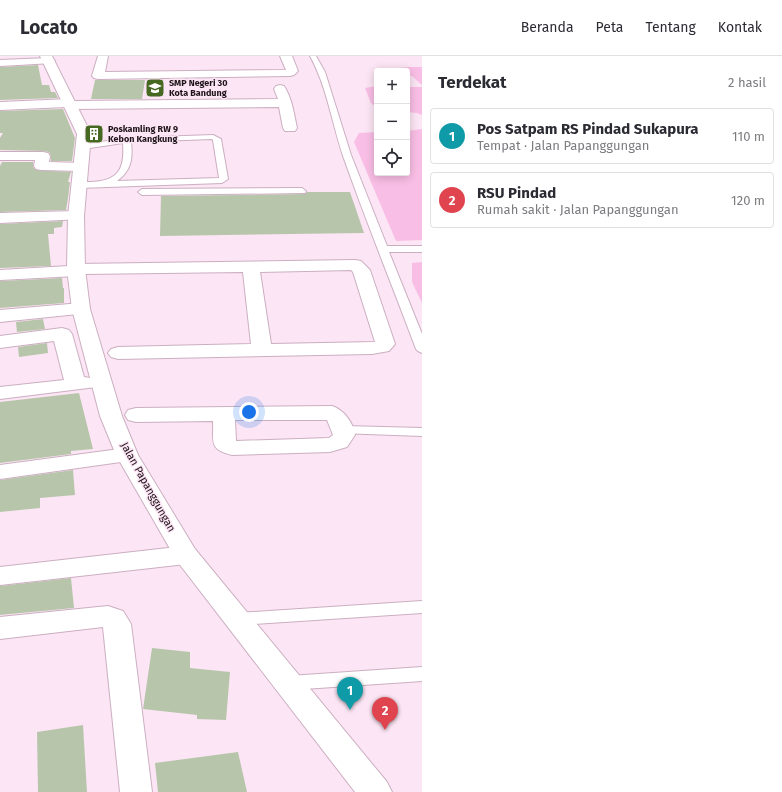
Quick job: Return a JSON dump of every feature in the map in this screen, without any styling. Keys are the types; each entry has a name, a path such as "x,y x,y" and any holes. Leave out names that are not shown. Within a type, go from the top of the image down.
{"street":[{"path":"103,56 98,76 148,70 193,69 215,74 292,72 286,56"},
{"path":"0,63 48,58"},
{"name":"Jalan Papanggungan","path":"48,58 84,134 76,216 76,270 81,310 100,381 127,456 186,555 289,682 375,792"},
{"path":"238,62 240,74"},
{"path":"274,73 285,102 290,128"},
{"path":"210,118 214,103 215,74"},
{"path":"0,106 285,102"},
{"path":"0,156 43,156 41,166 80,173"},
{"path":"0,218 76,216"},
{"path":"251,266 262,350"},
{"path":"0,275 76,270 251,266 357,266 361,270 385,344 382,347 372,348 118,353"},
{"path":"0,316 81,310"},
{"path":"0,342 62,334 75,384"},
{"path":"0,393 100,381"},
{"path":"136,415 224,414 332,413 344,430 344,436 341,441 330,445 232,448 225,445 224,414"},
{"path":"0,472 127,456"},
{"path":"0,576 186,555"},
{"path":"0,628 108,616 113,618 117,624 136,792"}],"lane":[{"path":"313,56 322,72 347,155 422,349"},
{"path":"206,137 218,139 224,179 219,181 105,184 80,173 127,140 206,137"},
{"path":"105,184 116,180 126,167 129,159 127,140"},
{"path":"80,173 184,191 302,191"},
{"path":"383,249 422,249"},
{"path":"344,430 422,432"},
{"path":"238,619 422,607"},
{"path":"289,682 422,674"}],"shaded area":[{"path":"422,67 422,85 410,76 410,68 400,68"},
{"path":"374,86 374,106 371,103 365,88"},
{"path":"410,87 422,87 422,115 410,112"},
{"path":"422,129 422,240 396,241 354,142 359,133 374,132 374,176 410,176 410,131"},
{"path":"422,262 422,303 412,282 412,263"}],"building":[{"path":"38,65 42,85 49,85 51,92 55,92 58,98 0,100 0,67"},
{"name":"SMP Negeri 30 Kota Bandung","path":"95,80 145,80 142,99 91,99"},
{"path":"63,109 75,138 72,161 51,161 49,152 43,151 0,150 0,138 3,133 0,133 0,111"},
{"path":"2,162 33,162 33,167 36,170 71,172 68,182 70,182 66,210 0,212 0,166"},
{"path":"307,192 350,192 364,233 160,236 161,196 305,194"},
{"path":"63,221 62,227 54,228 54,234 48,234 51,266 0,268 0,224"},
{"path":"62,278 64,303 0,308 0,281"},
{"path":"43,319 45,329 17,332 16,322"},
{"path":"47,343 48,353 19,357 18,347"},
{"path":"79,393 93,449 71,451 71,454 0,463 0,402"},
{"path":"73,470 75,495 40,498 40,508 0,512 0,480"},
{"path":"71,578 74,608 0,615 0,586"},
{"path":"152,648 190,652 190,668 230,672 226,720 197,719 197,715 143,709"},
{"path":"83,725 87,792 38,792 37,732"},
{"path":"238,752 247,792 158,792 155,763"}],"place":[{"name":"SMP Negeri 30 Kota Bandung","path":"155,88"},
{"name":"Poskamling RW 9 Kebon Kangkung","path":"94,134"},
{"name":"Pos Satpam RS Pindad Sukapura","path":"350,710"},
{"name":"RSU Pindad","path":"385,730"}]}
